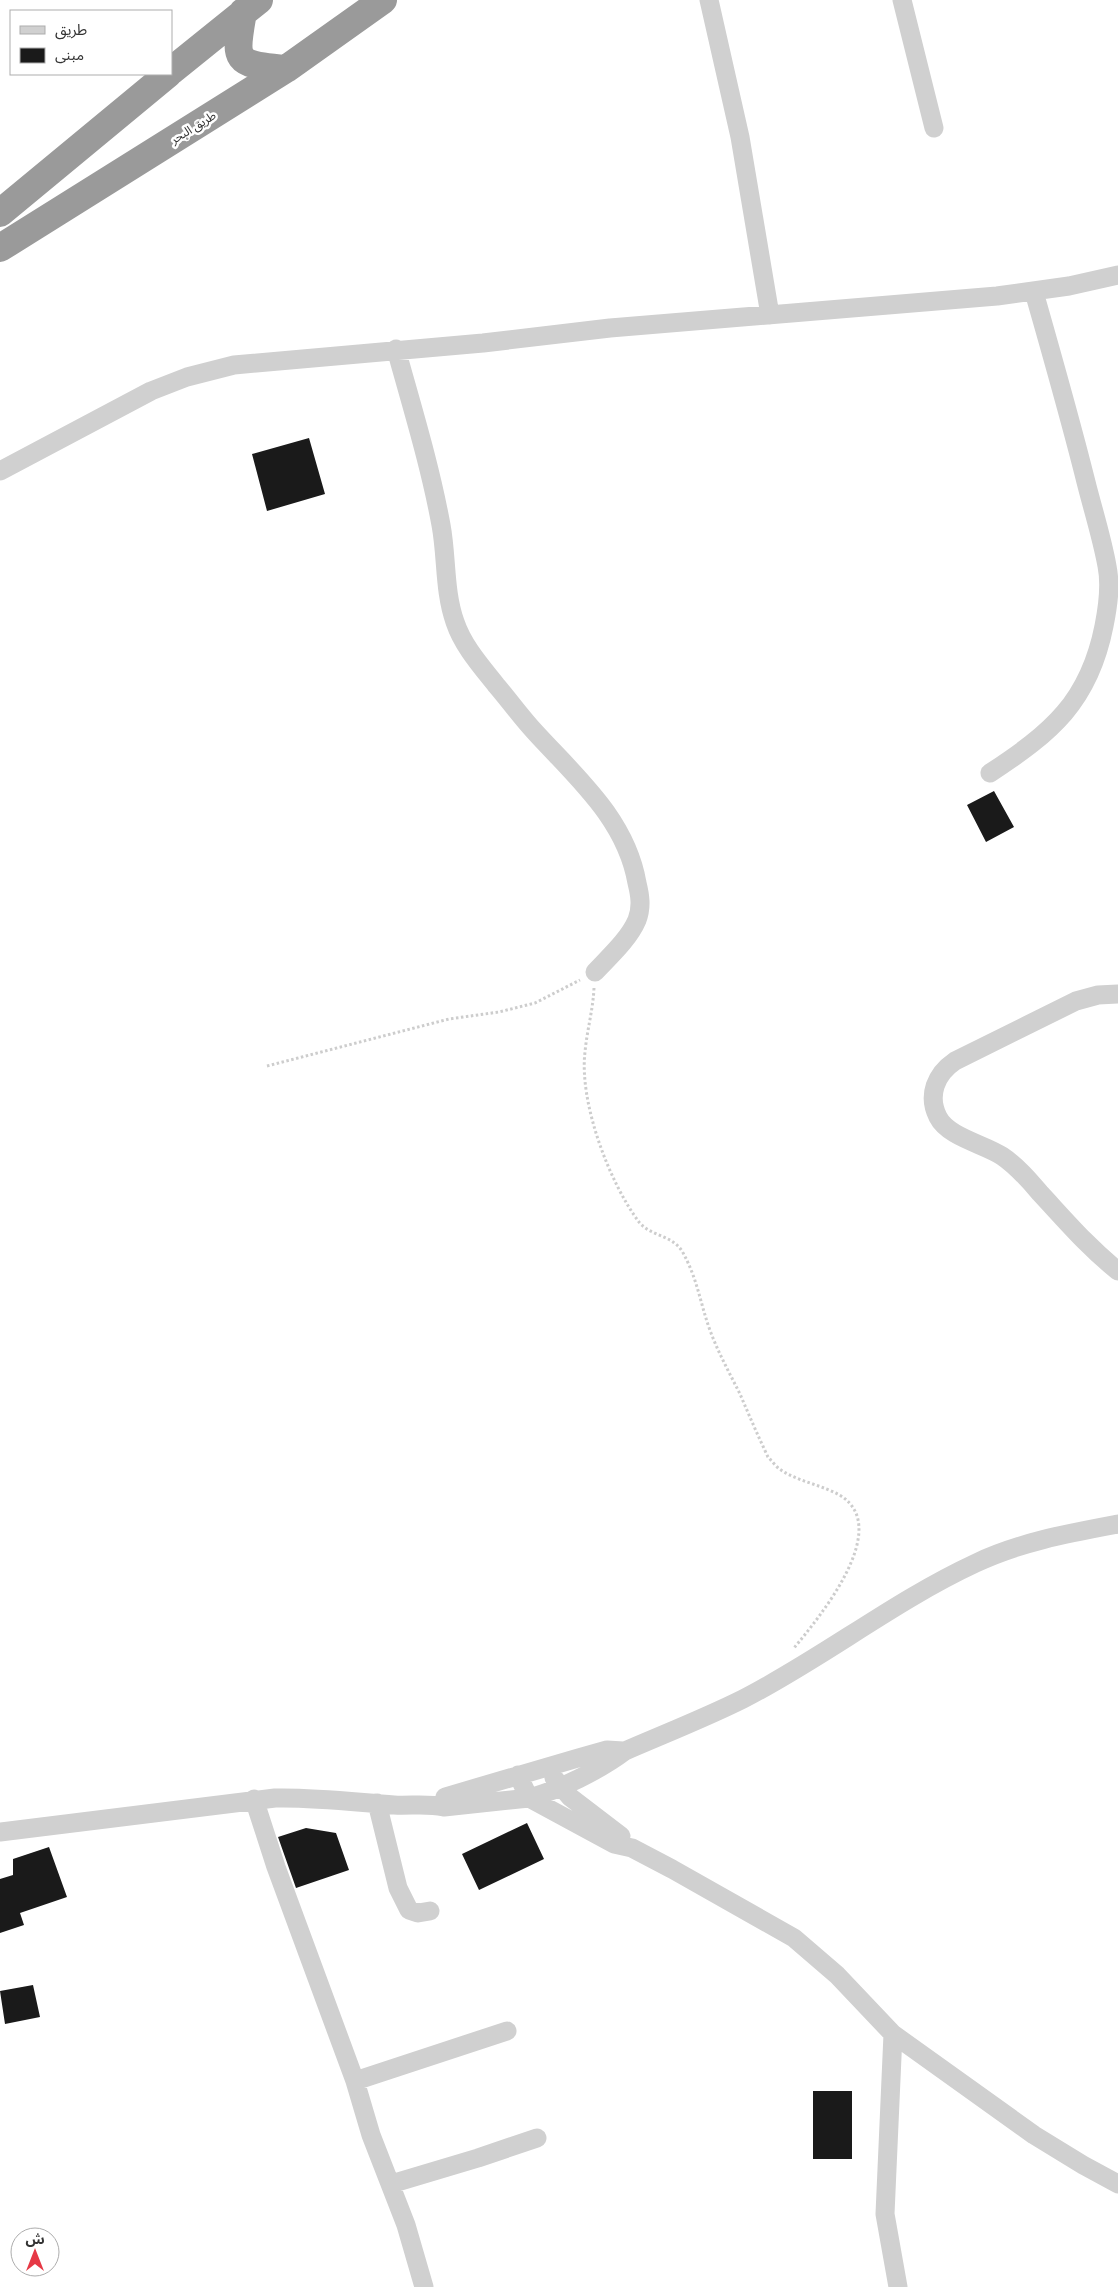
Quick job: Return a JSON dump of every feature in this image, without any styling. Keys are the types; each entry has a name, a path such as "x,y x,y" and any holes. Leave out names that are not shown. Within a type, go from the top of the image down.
{"highway":[{"name":"طريق البحر","path":"0,248 286,69 382,0"},
{"path":"251,6 238,38 238,50 243,60 252,66 286,69"},
{"path":"172,70 251,6"},
{"path":"0,212 167,75"}],"street":[{"path":"709,0 740,137 770,315"},
{"path":"902,0 934,128"},
{"path":"0,470 101,416 151,392 187,377 234,365 610,328 1034,292 1118,275"},
{"path":"990,773 1024,750 1053,726 1070,708 1094,664 1108,607 1107,567 1069,414 1034,292"},
{"path":"396,349 432,476 442,528 450,602 454,621 470,651 498,687 534,730 587,787 610,817 635,872 641,906 637,920 626,937 595,972"},
{"path":"1118,994 1098,995 1076,1001 955,1061 944,1068 938,1077 933,1098 940,1121 959,1135 995,1152 1015,1166 1091,1250 1118,1271"},
{"path":"0,1832 254,1799 306,1797 377,1803 433,1805 444,1808 529,1798 561,1788 611,1761 624,1751 742,1699 820,1655 928,1587 977,1562 1014,1548 1118,1524"},
{"path":"433,1805 442,1798 546,1767 607,1750 624,1751"},
{"path":"546,1767 561,1788 587,1811 619,1834 632,1848"},
{"path":"518,1775 529,1798 614,1844 632,1848 794,1938 837,1975 893,2034 1034,2135 1082,2165 1118,2184"},
{"path":"254,1799 276,1867 355,2081 371,2135 391,2184 424,2287"},
{"path":"377,1803 403,1901 409,1910 418,1913 430,1911"},
{"path":"355,2081 507,2031"},
{"path":"893,2034 885,2214 898,2287"},
{"path":"391,2184 537,2138"}],"path":[{"path":"267,1066 449,1018 499,1012 535,1003 595,972"},
{"path":"595,972 593,1000 584,1052 584,1083 587,1106 609,1168 639,1222 648,1230 673,1242 681,1250 697,1282 703,1312 713,1337 768,1456 781,1470 843,1497 852,1506 857,1516 857,1543 848,1569 830,1601 792,1652"}],"building":[{"path":"309,438 325,494 267,511 252,454"},
{"path":"994,791 1014,827 986,842 967,805"},
{"path":"527,1823 544,1859 479,1890 462,1854"},
{"path":"306,1828 336,1833 349,1870 296,1888 278,1837"},
{"path":"49,1847 67,1897 20,1913 24,1925 0,1933 0,1879 13,1875 13,1859"},
{"path":"33,1985 40,2017 5,2024 0,1991"},
{"path":"813,2091 852,2091 852,2159 813,2159"}]}
